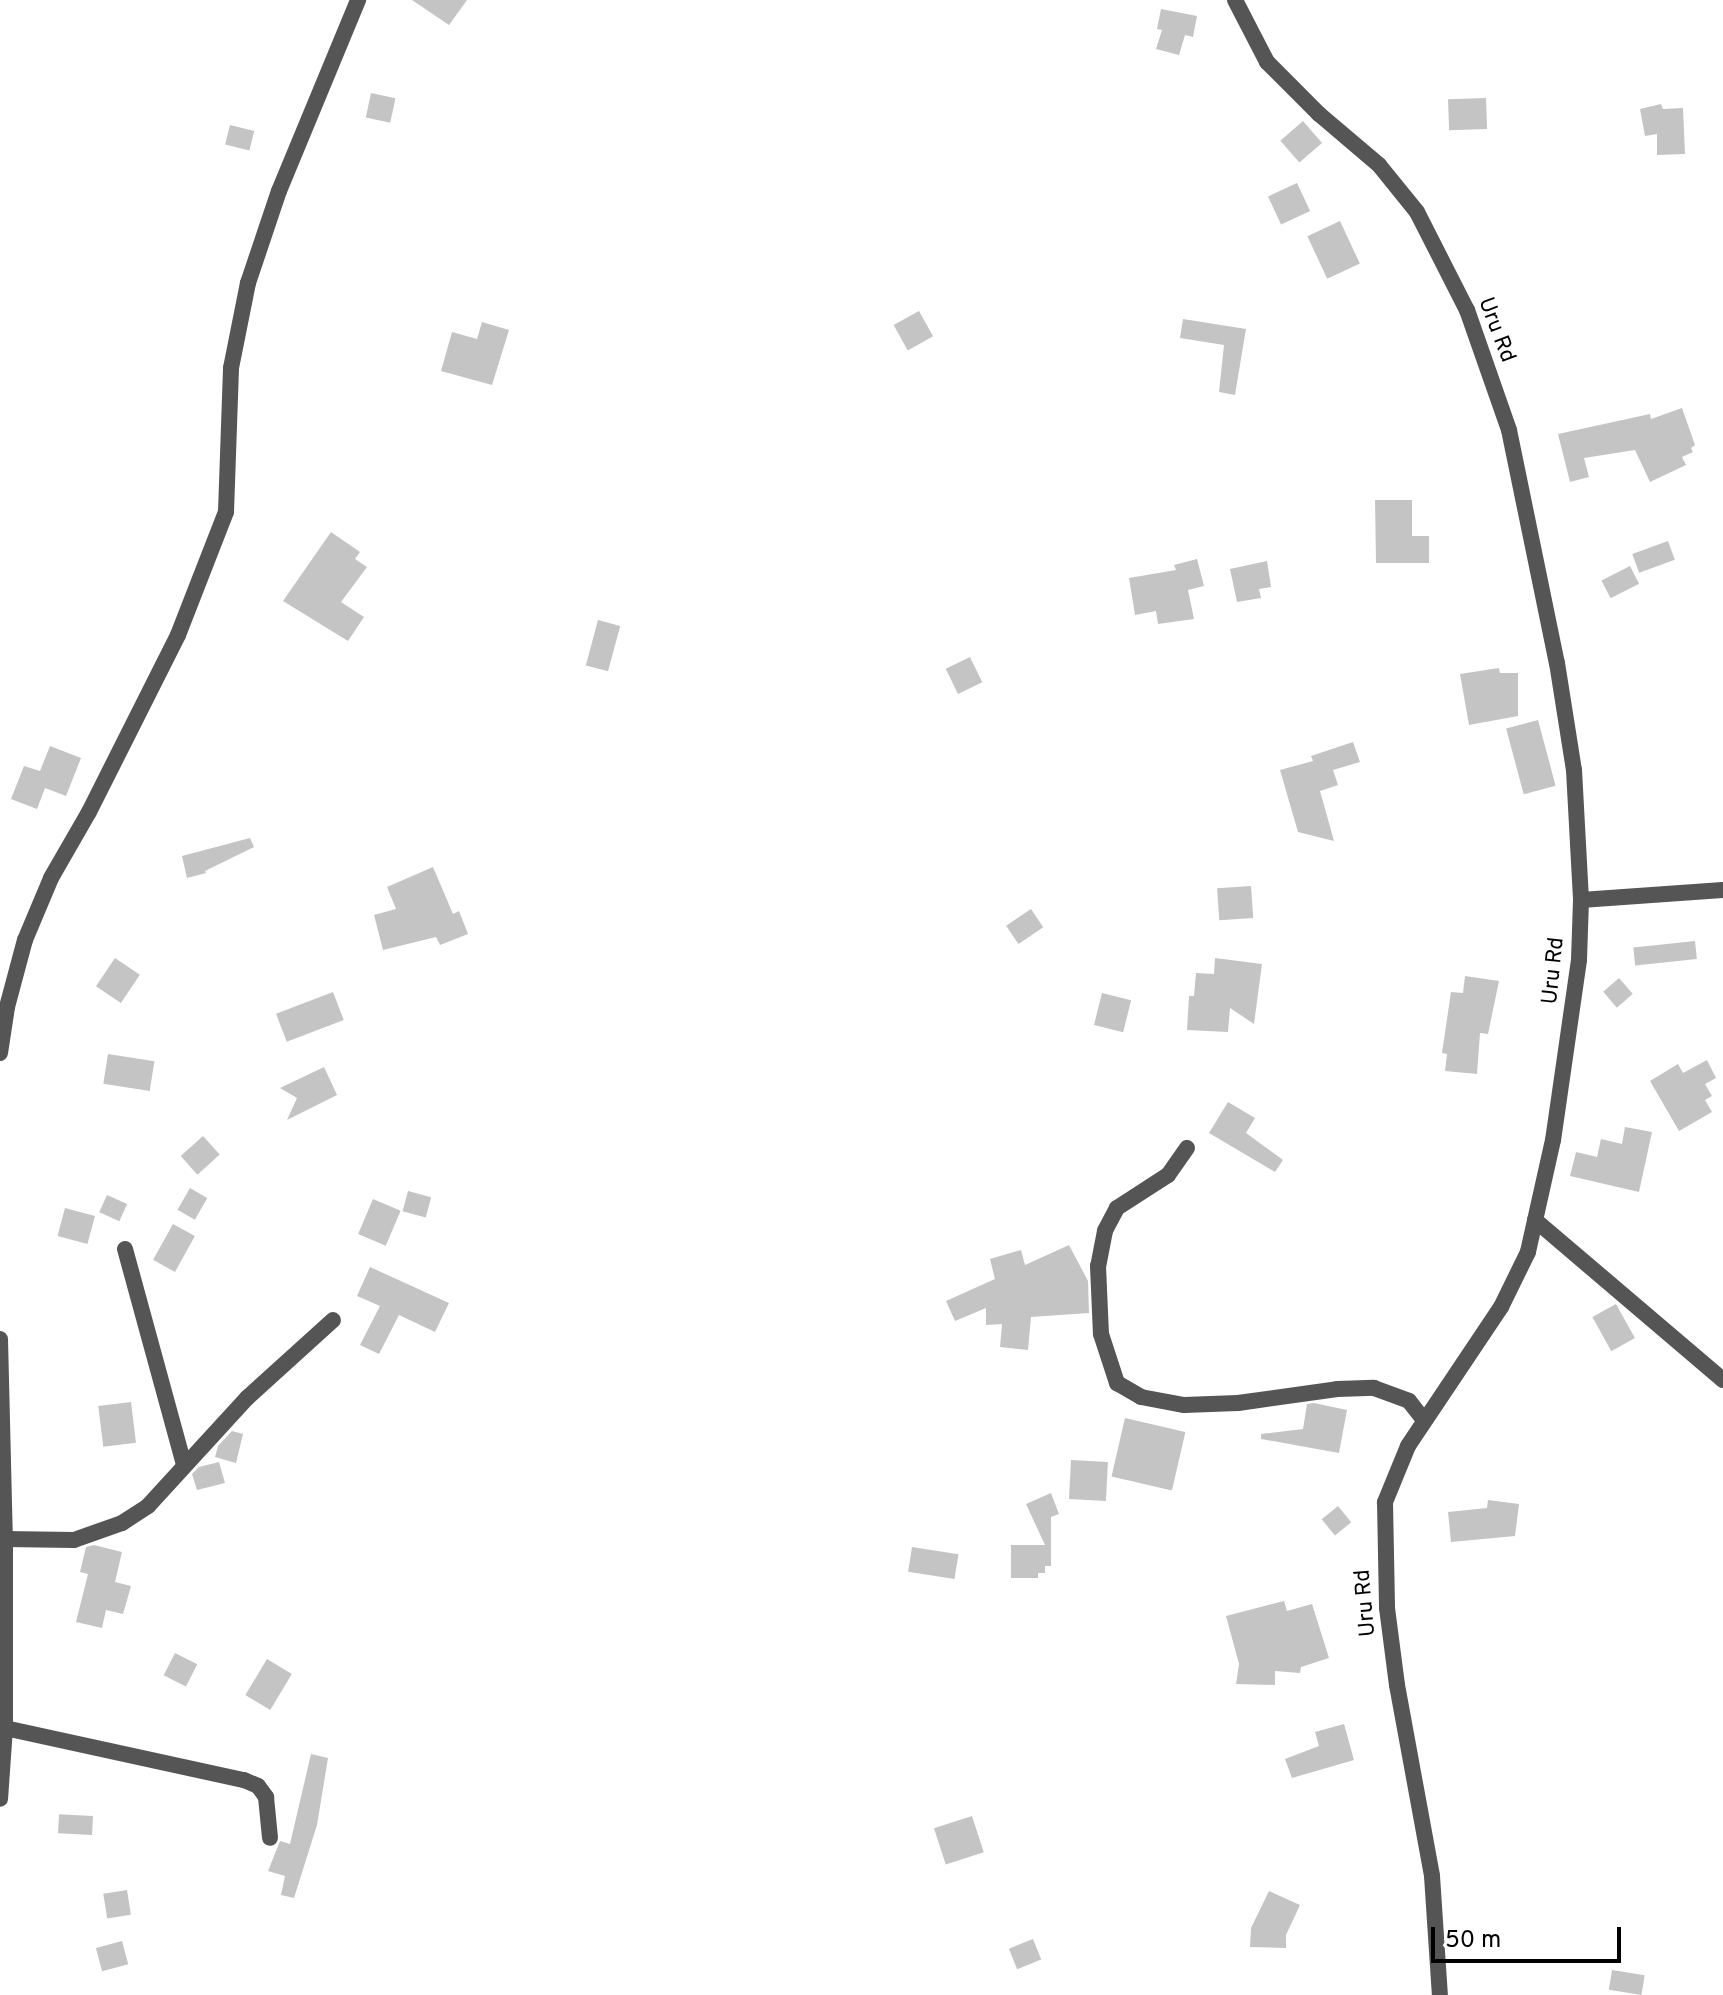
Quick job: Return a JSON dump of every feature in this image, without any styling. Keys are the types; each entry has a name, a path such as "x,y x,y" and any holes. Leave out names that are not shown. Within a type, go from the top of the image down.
{"street":[{"path":"0,1053 7,1007 25,940 51,878 89,812 178,635 226,512 231,368 248,283 279,191 358,0"},
{"name":"Uru Rd","path":"1235,0 1267,62 1319,114 1379,165 1417,212 1467,310 1509,430 1539,569 1574,770 1581,900 1579,960 1553,1140 1528,1252 1501,1307 1408,1446 1385,1502 1385,1560 1397,1685 1432,1876 1440,1995"},
{"path":"1581,900 1723,890"},
{"path":"1187,1148 1168,1175 1117,1208 1105,1231 1098,1266 1101,1334 1117,1383 1141,1397 1184,1405 1238,1403 1337,1389 1374,1388 1409,1401 1424,1420"},
{"path":"1535,1220 1723,1380"},
{"path":"125,1249 184,1464"},
{"path":"5,1539 74,1540 95,1535 148,1506 247,1398 333,1320"},
{"path":"0,1339 5,1539 5,1728 0,1799"},
{"path":"5,1728 244,1780 258,1786 266,1797 270,1838"}],"building":[{"path":"412,0 467,0 449,25"},
{"path":"1161,9 1197,16 1193,37 1185,35 1179,55 1156,49 1162,30 1157,29"},
{"path":"371,93 395,98 390,123 366,117"},
{"path":"1486,98 1487,129 1449,130 1448,99"},
{"path":"1661,104 1663,109 1683,108 1685,154 1657,155 1657,134 1645,136 1640,109"},
{"path":"1303,121 1322,143 1299,163 1280,141"},
{"path":"230,125 254,131 249,150 225,144"},
{"path":"1297,183 1310,211 1281,225 1268,197"},
{"path":"1340,221 1360,264 1327,279 1307,236"},
{"path":"919,311 933,336 908,350 894,325"},
{"path":"1183,319 1246,329 1235,395 1219,392 1224,345 1180,338"},
{"path":"482,322 509,330 492,385 441,371 452,332 477,339"},
{"path":"1682,408 1695,445 1691,448 1693,452 1682,457 1686,465 1650,482 1635,450 1584,458 1589,477 1570,482 1558,434 1650,414 1651,419"},
{"path":"1375,500 1412,500 1412,536 1429,536 1429,563 1376,563"},
{"path":"331,532 360,552 355,559 367,567 341,602 364,617 348,641 283,601"},
{"path":"1668,541 1675,560 1639,573 1632,554"},
{"path":"1197,559 1204,586 1188,590 1194,619 1158,624 1156,611 1135,615 1129,578 1176,570 1174,565"},
{"path":"1267,561 1271,587 1259,589 1261,598 1237,602 1230,569"},
{"path":"1630,566 1639,584 1611,598 1601,581"},
{"path":"598,620 620,626 608,671 586,665"},
{"path":"970,657 982,682 958,694 946,669"},
{"path":"1499,668 1500,673 1518,673 1518,716 1469,725 1460,674"},
{"path":"1538,720 1556,786 1524,794 1506,729"},
{"path":"1353,742 1360,762 1333,770 1338,785 1320,791 1334,841 1298,832 1280,770 1313,761 1311,756"},
{"path":"50,746 81,758 66,796 45,788 37,809 11,799 24,766 40,771"},
{"path":"250,838 254,847 206,873 187,878 182,856"},
{"path":"433,867 453,914 459,911 468,934 440,945 436,937 383,950 374,915 396,909 387,887"},
{"path":"1251,886 1253,918 1219,920 1217,888"},
{"path":"1031,909 1043,927 1018,944 1006,926"},
{"path":"1695,941 1697,959 1635,965 1633,947"},
{"path":"115,958 140,975 121,1003 96,986"},
{"path":"1215,958 1262,964 1254,1024 1230,1008 1228,1032 1187,1030 1189,996 1194,996 1196,973 1214,974"},
{"path":"1465,976 1499,981 1488,1034 1480,1033 1477,1074 1445,1071 1447,1054 1442,1053 1451,992 1463,993"},
{"path":"1619,978 1633,994 1617,1008 1603,992"},
{"path":"333,992 344,1020 287,1042 276,1014"},
{"path":"1102,993 1131,1000 1123,1032 1094,1025"},
{"path":"108,1054 154,1061 150,1091 103,1084"},
{"path":"1707,1060 1716,1078 1705,1084 1712,1096 1705,1100 1712,1112 1679,1131 1650,1081 1678,1064 1683,1073"},
{"path":"324,1067 337,1095 287,1120 297,1098 280,1088"},
{"path":"1228,1102 1255,1118 1246,1133 1283,1160 1275,1172 1209,1133"},
{"path":"1625,1127 1652,1132 1639,1192 1570,1176 1576,1152 1597,1157 1601,1139 1622,1144"},
{"path":"203,1136 220,1155 197,1175 181,1156"},
{"path":"190,1188 207,1198 195,1220 178,1210"},
{"path":"408,1191 431,1197 426,1217 403,1211"},
{"path":"107,1195 127,1204 119,1221 99,1212"},
{"path":"373,1199 401,1211 386,1246 358,1234"},
{"path":"65,1208 95,1216 87,1244 57,1236"},
{"path":"173,1224 195,1236 175,1272 153,1260"},
{"path":"1069,1245 1088,1281 1089,1313 1031,1317 1028,1350 1000,1347 1002,1324 986,1325 986,1308 955,1321 946,1301 995,1279 990,1259 1021,1250 1025,1265"},
{"path":"370,1267 449,1303 435,1332 399,1315 379,1354 360,1345 380,1306 357,1296"},
{"path":"1616,1304 1635,1338 1611,1351 1592,1317"},
{"path":"131,1402 136,1443 103,1447 98,1406"},
{"path":"1307,1404 1347,1410 1339,1453 1261,1439 1261,1434 1303,1429"},
{"path":"1125,1418 1185,1432 1172,1490 1112,1476"},
{"path":"232,1431 243,1434 236,1463 215,1457 218,1446"},
{"path":"1071,1460 1108,1462 1106,1501 1069,1499"},
{"path":"219,1462 225,1483 197,1490 192,1474 199,1467"},
{"path":"1051,1493 1059,1514 1051,1517 1051,1566 1045,1566 1045,1573 1038,1573 1038,1578 1011,1578 1011,1545 1045,1545 1026,1504"},
{"path":"1488,1500 1519,1504 1515,1536 1451,1542 1448,1512 1487,1508"},
{"path":"1338,1506 1351,1522 1335,1536 1322,1519"},
{"path":"94,1545 122,1552 115,1582 131,1586 123,1614 106,1610 102,1628 76,1622 88,1574 80,1572 86,1547"},
{"path":"912,1547 958,1554 955,1579 908,1572"},
{"path":"1284,1601 1287,1611 1312,1604 1329,1658 1301,1667 1300,1673 1275,1671 1275,1685 1236,1684 1239,1664 1226,1616"},
{"path":"175,1653 197,1664 186,1687 164,1675"},
{"path":"267,1659 292,1674 270,1710 245,1695"},
{"path":"1344,1724 1354,1760 1292,1778 1285,1759 1319,1746 1315,1732"},
{"path":"311,1754 328,1758 317,1825 294,1898 281,1895 285,1876 268,1871 280,1841 290,1844"},
{"path":"59,1814 93,1816 92,1835 58,1833"},
{"path":"972,1816 984,1852 946,1865 934,1828"},
{"path":"127,1890 131,1915 107,1918 103,1894"},
{"path":"1269,1891 1300,1905 1286,1935 1286,1948 1250,1947 1251,1928"},
{"path":"1033,1939 1041,1959 1017,1969 1009,1949"},
{"path":"122,1941 128,1964 102,1971 96,1948"},
{"path":"1612,1970 1645,1975 1641,1995 1609,1990"}]}
